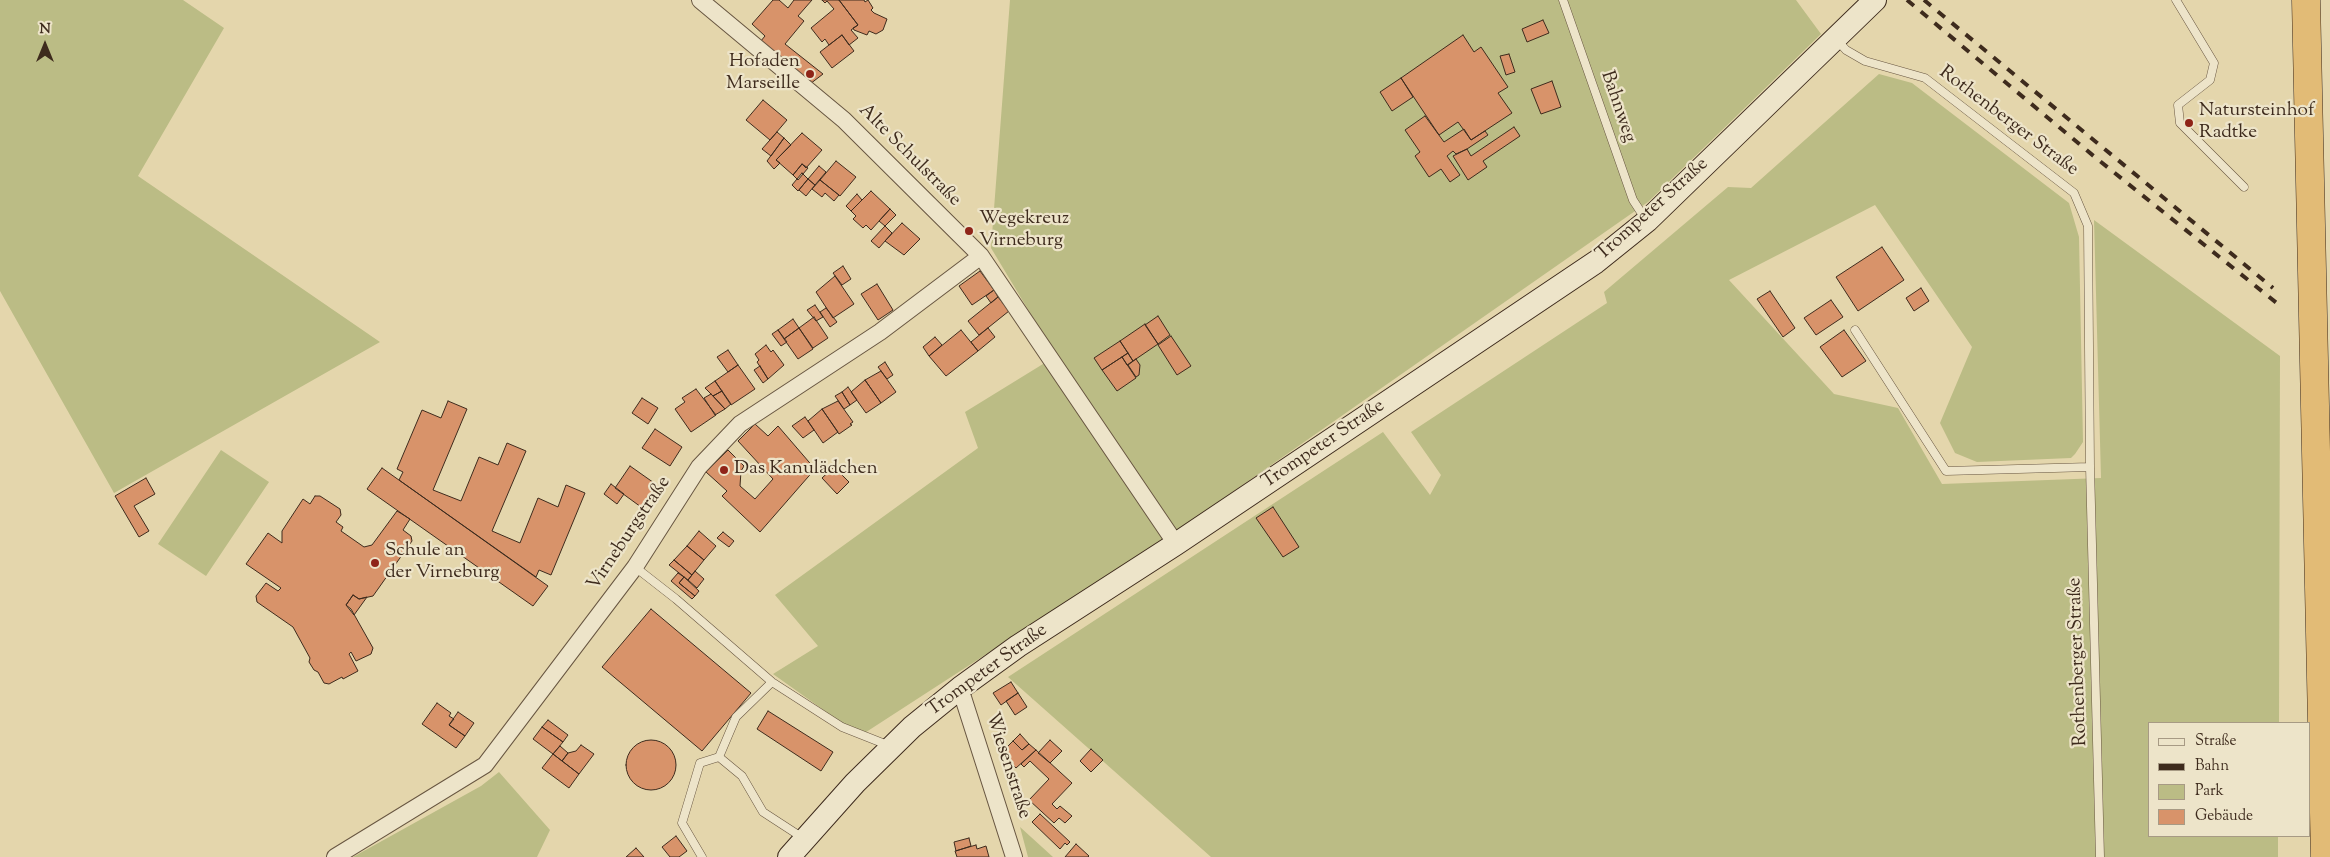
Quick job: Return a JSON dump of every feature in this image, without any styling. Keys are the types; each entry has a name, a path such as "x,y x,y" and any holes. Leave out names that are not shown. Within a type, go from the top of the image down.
{"highway":[{"path":"2306,0 2325,857"}],"main road":[{"name":"Trompeter Straße","path":"789,857 855,782 912,727 960,688 1018,646 1176,544 1596,262 1647,221 1875,0"}],"street":[{"name":"Alte Schulstraße","path":"700,0 844,120 981,256 1176,544"},
{"name":"Virneburgstraße","path":"335,857 485,765 635,567 699,467 740,424 880,332 981,256"},
{"name":"Wiesenstraße","path":"960,688 1014,857"}],"lane":[{"name":"Bahnweg","path":"1563,0 1633,200 1647,221"},
{"path":"2176,0 2214,63 2210,80 2178,105 2180,123 2244,186"},
{"name":"Rothenberger Straße","path":"1836,39 1846,50 1865,61 1925,78 2074,193 2088,226 2090,466 2100,857"},
{"path":"1855,330 1946,471 2090,466"},
{"path":"635,567 676,599 772,682 842,727 892,747"},
{"path":"719,757 736,717 772,682"},
{"path":"719,757 742,776 764,812 805,839"},
{"path":"702,857 682,823 700,762 719,757"}],"green space":[{"path":"0,0 183,0 224,28 138,176 380,342 114,493 0,291"},
{"path":"1010,0 1796,0 1821,34 1648,202 1181,528 860,736 773,674 818,646 775,595 978,448 965,412 1056,356 991,248"},
{"path":"1879,74 1912,83 2069,203 2079,237 2083,442 2071,458 1977,462 1955,453 1940,423 1972,347 1875,205 1729,280 1834,394 1898,408 1942,484 2101,478 2094,220 2280,356 2279,722 2148,722 2148,837 2278,837 2278,857 1211,857 1008,677 1383,432 1430,495 1441,475 1411,432 1607,303 1604,292 1728,187 1751,188"},
{"path":"221,450 269,482 206,576 158,544"},
{"path":"499,772 550,830 537,857 353,857 481,786"},
{"path":"1020,827 1053,857 1028,857"}],"building":[{"path":"773,0 779,0 788,8 794,0 812,0 798,16 804,21 785,44 823,74 810,84 760,42 765,36 752,24"},
{"path":"822,0 839,0 858,25 851,30 858,38 849,45 842,35 829,45 825,39 822,42 811,28 834,9 827,1 825,3"},
{"path":"839,0 864,0 865,2 868,0 874,13 887,19 883,30 876,34 869,31 867,35 854,30 853,28 858,25"},
{"path":"1543,20 1549,33 1527,42 1522,29"},
{"path":"842,35 854,51 832,68 820,52"},
{"path":"1463,35 1474,52 1481,47 1508,87 1498,93 1512,113 1471,140 1458,122 1439,135 1401,78"},
{"path":"1509,54 1515,72 1506,75 1500,56"},
{"path":"1401,78 1413,97 1392,111 1380,92"},
{"path":"1552,81 1561,107 1541,114 1531,89"},
{"path":"763,100 787,120 770,140 746,120"},
{"path":"1425,116 1444,142 1464,129 1471,140 1485,131 1488,135 1467,149 1456,154 1453,151 1447,156 1460,175 1450,182 1441,169 1429,177 1415,156 1420,152 1405,130"},
{"path":"1514,127 1520,136 1483,161 1487,167 1468,180 1453,156 1467,149 1471,156"},
{"path":"777,132 784,138 771,156 762,149"},
{"path":"802,133 822,150 806,168 802,164 793,175 776,160"},
{"path":"784,138 791,145 776,160 780,163 774,169 767,161"},
{"path":"836,161 856,177 840,196 820,180"},
{"path":"802,164 808,168 798,180 793,175"},
{"path":"819,166 826,172 815,185 808,179"},
{"path":"802,173 808,179 798,191 792,185"},
{"path":"808,179 815,185 806,196 799,190"},
{"path":"820,180 839,195 834,201 825,193 822,197 812,189"},
{"path":"871,191 890,209 871,230 866,225 863,228 853,219 856,216 851,211"},
{"path":"857,194 862,200 851,211 846,206"},
{"path":"890,209 896,215 885,226 879,221"},
{"path":"902,223 920,239 904,255 885,241"},
{"path":"885,226 892,233 879,248 871,241"},
{"path":"1882,247 1904,280 1858,311 1836,277"},
{"path":"843,266 851,279 842,285 833,273"},
{"path":"980,271 994,290 972,305 959,286"},
{"path":"835,276 854,304 833,318 816,292"},
{"path":"877,284 893,310 878,320 861,294"},
{"path":"1921,288 1929,301 1914,311 1906,298"},
{"path":"994,290 998,297 991,303 986,296"},
{"path":"1770,291 1795,328 1783,337 1757,299"},
{"path":"998,297 1009,311 979,335 968,321"},
{"path":"1831,300 1843,317 1816,335 1804,318"},
{"path":"815,305 823,317 816,321 807,310"},
{"path":"826,308 837,322 830,327 820,312"},
{"path":"1158,316 1170,335 1158,344 1145,325"},
{"path":"814,317 828,338 813,348 799,328"},
{"path":"793,319 799,328 784,339 778,330"},
{"path":"1145,324 1158,344 1133,361 1120,341"},
{"path":"799,328 813,349 798,359 784,339"},
{"path":"988,328 995,337 978,351 971,342"},
{"path":"778,330 787,342 781,346 772,334"},
{"path":"961,330 978,351 946,376 929,356"},
{"path":"1844,330 1866,361 1842,377 1820,347"},
{"path":"1171,336 1191,366 1177,375 1158,345"},
{"path":"935,337 942,345 929,356 923,347"},
{"path":"1120,341 1128,353 1102,370 1094,358"},
{"path":"766,345 771,352 773,350 784,365 768,379 757,362 759,360 755,354"},
{"path":"728,350 738,365 728,372 717,357"},
{"path":"1128,353 1133,361 1127,365 1122,357"},
{"path":"1122,357 1136,378 1117,391 1102,370"},
{"path":"1136,359 1140,365 1139,375 1136,377 1128,365"},
{"path":"885,362 893,375 887,379 878,367"},
{"path":"738,365 755,389 731,405 715,381"},
{"path":"760,366 768,379 763,383 754,370"},
{"path":"881,371 896,392 881,403 865,380"},
{"path":"865,380 881,403 866,413 851,392"},
{"path":"715,381 722,391 713,396 705,388"},
{"path":"848,387 857,400 850,405 842,392"},
{"path":"696,389 716,415 691,432 675,409 685,402 682,398"},
{"path":"722,391 731,404 725,409 713,396"},
{"path":"842,392 850,405 844,409 835,396"},
{"path":"711,394 725,409 715,415 704,398"},
{"path":"642,398 658,408 648,424 632,413"},
{"path":"448,401 467,409 433,490 461,501 479,457 498,465 507,443 526,451 492,531 520,543 538,498 558,507 566,485 585,493 551,575 539,570 536,577 399,480 403,472 397,469 422,410 441,418"},
{"path":"838,401 853,422 850,424 852,425 839,434 822,409"},
{"path":"822,409 838,432 823,443 808,421"},
{"path":"805,417 814,430 803,438 792,426"},
{"path":"755,424 768,436 778,426 815,469 760,532 722,496 727,491 706,472 728,450 744,466 741,471 740,486 755,499 773,479 738,441"},
{"path":"655,429 682,447 670,466 642,448"},
{"path":"630,466 657,485 641,507 615,488"},
{"path":"834,467 849,482 837,494 822,478"},
{"path":"382,468 548,586 533,606 367,489"},
{"path":"146,478 155,494 134,506 149,531 139,537 115,496"},
{"path":"611,484 624,494 617,504 604,494"},
{"path":"315,496 320,496 340,509 341,515 336,522 343,527 341,531 364,547 372,545 397,511 410,519 403,530 411,536 412,541 373,596 359,599 353,595 346,605 351,609 373,648 371,654 356,661 351,652 349,654 358,671 329,684 324,683 318,672 314,670 309,662 310,658 293,627 257,602 256,596 266,583 278,591 281,588 246,564 268,533 282,543 282,531 303,499 310,504"},
{"path":"1273,507 1299,547 1283,557 1256,518"},
{"path":"699,531 716,546 704,560 687,546"},
{"path":"723,532 734,541 729,547 717,538"},
{"path":"687,546 704,560 692,575 674,560"},
{"path":"674,560 692,575 688,580 669,565"},
{"path":"695,571 704,579 697,588 688,580"},
{"path":"678,573 684,577 679,583 695,596 692,599 671,581"},
{"path":"684,577 699,591 695,596 679,583"},
{"path":"353,595 359,599 367,597 354,615 346,605"},
{"path":"651,609 751,693 702,751 602,667"},
{"path":"1011,682 1018,693 1001,705 993,693"},
{"path":"1018,693 1027,707 1015,715 1006,701"},
{"path":"437,703 451,713 449,716 454,719 449,725 465,736 456,748 422,724"},
{"path":"768,711 833,752 821,771 757,729"},
{"path":"458,712 474,723 465,736 449,725"},
{"path":"548,720 568,735 563,742 542,727"},
{"path":"542,727 563,742 553,754 533,739"},
{"path":"1020,734 1029,744 1022,750 1013,741"},
{"path":"646,740 656,740 669,747 676,760 676,770 669,783 656,790 646,790 637,786 630,779 626,770 626,760 630,751 637,744"},
{"path":"1050,740 1062,751 1050,763 1038,753"},
{"path":"1013,741 1022,750 1029,744 1036,750 1016,768 1001,753"},
{"path":"581,745 594,754 579,774 562,761 568,753 576,751"},
{"path":"560,746 568,753 562,761 553,754"},
{"path":"1091,749 1103,760 1091,772 1080,761"},
{"path":"1036,750 1072,783 1052,804 1057,809 1060,806 1072,816 1065,823 1059,818 1054,823 1029,800 1049,779 1030,761 1024,767 1021,764"},
{"path":"553,754 579,774 569,788 542,768"},
{"path":"1040,814 1070,842 1067,845 1065,843 1060,849 1032,822"},
{"path":"676,836 687,851 679,857 670,857 662,847"},
{"path":"969,838 971,846 956,851 954,842"},
{"path":"1076,844 1089,856 1088,857 1065,857"},
{"path":"976,845 977,849 986,846 989,857 957,857 955,851"},
{"path":"636,848 644,857 626,857"}],"railway":[{"path":"1907,0 2096,158 2278,304"},
{"path":"1924,0 2273,288"}],"place":[{"name":"Hofaden Marseille","path":"810,74"},
{"name":"Natursteinhof Radtke","path":"2189,123"},
{"name":"Wegekreuz Virneburg","path":"969,231"},
{"name":"Das Kanulädchen","path":"724,470"},
{"name":"Schule an der Virneburg","path":"375,563"}]}
